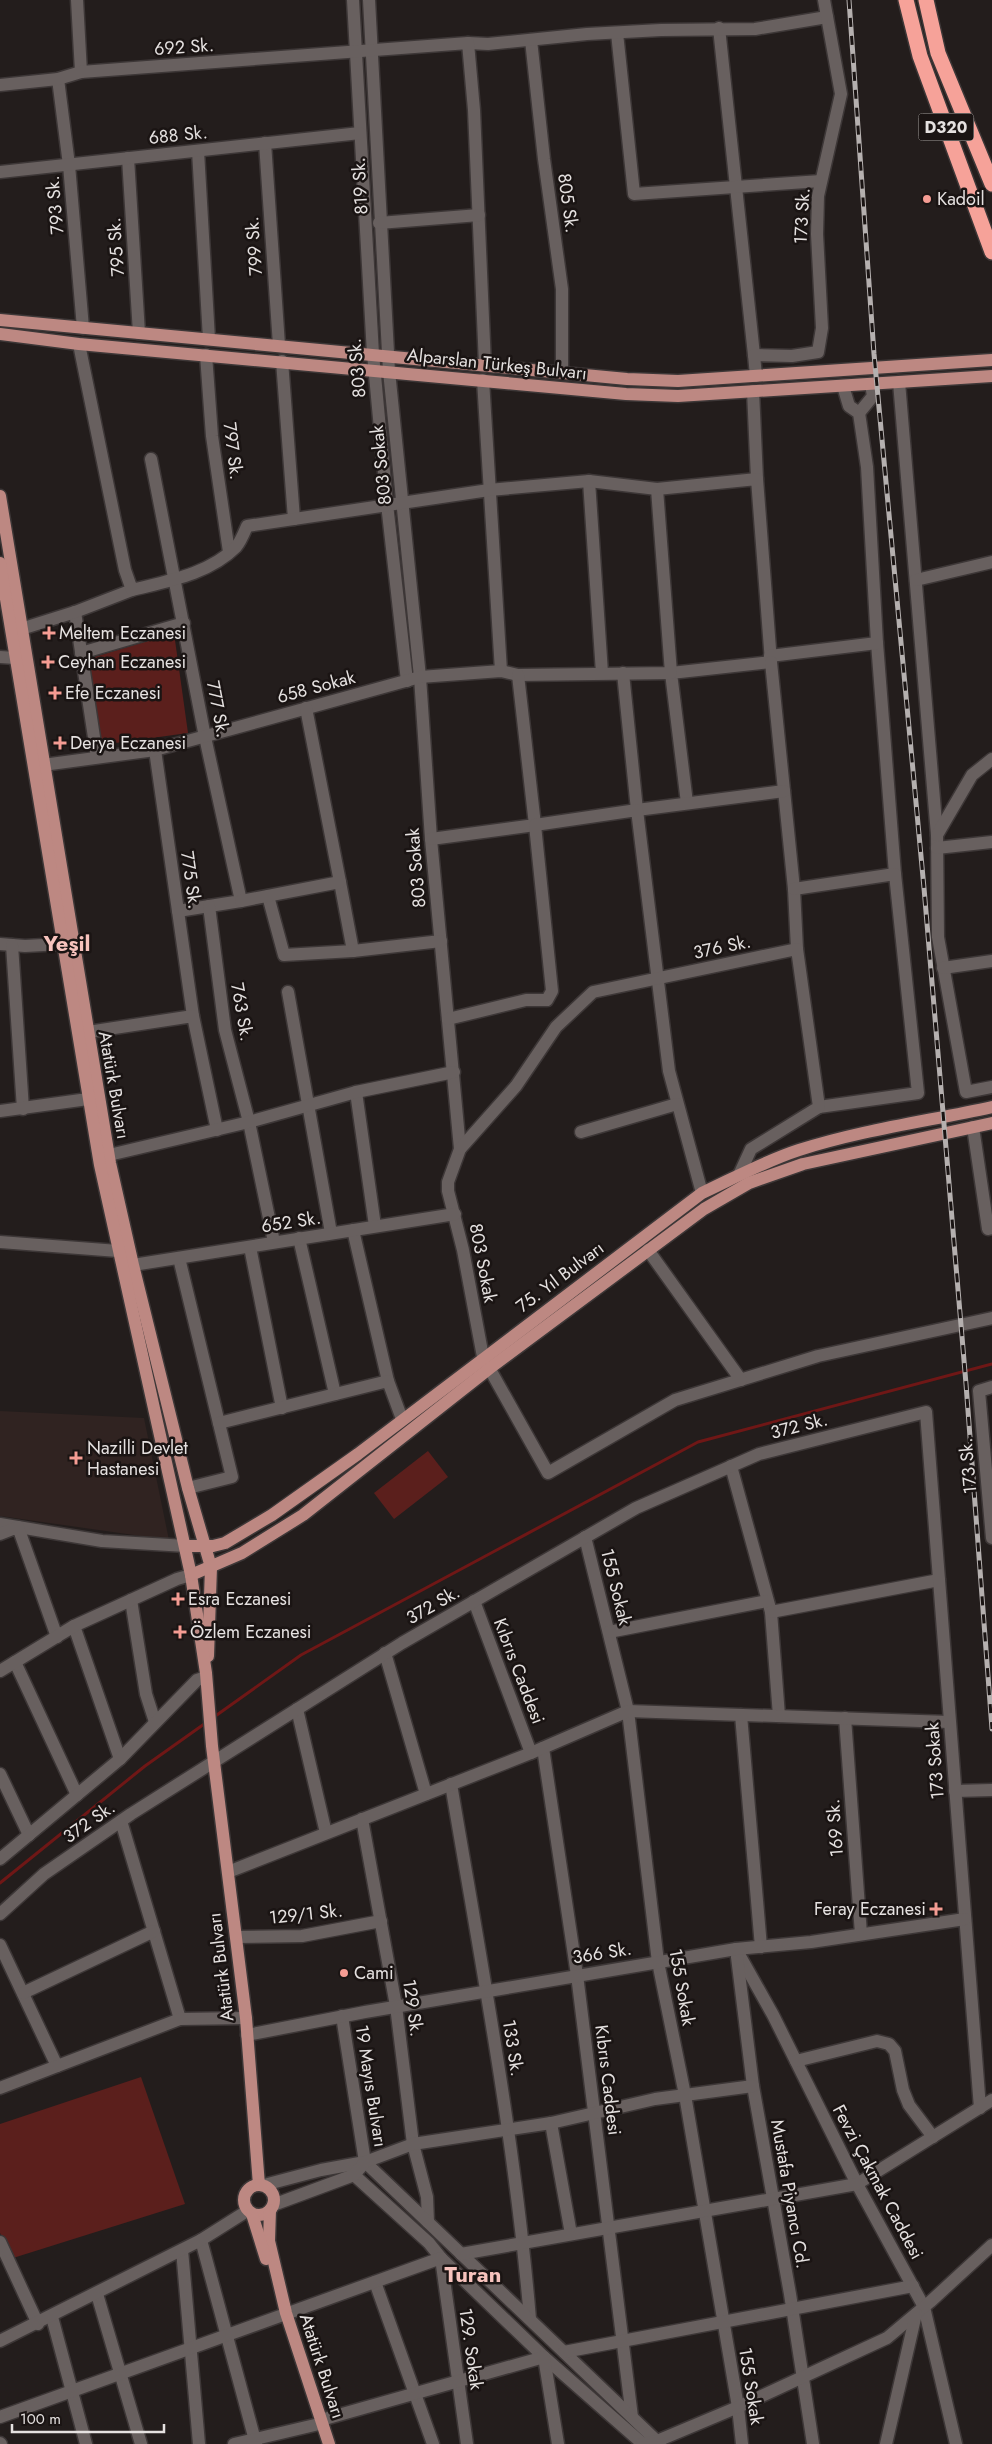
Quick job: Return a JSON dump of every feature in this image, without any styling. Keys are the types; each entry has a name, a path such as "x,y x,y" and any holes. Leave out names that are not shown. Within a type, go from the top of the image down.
{"highway":[{"name":"D320","path":"906,0 920,56 992,252"},
{"name":"D320","path":"926,0 938,53 992,184"}],"main road":[{"name":"Alparslan Türkeş Bulvarı","path":"0,320 562,372 678,380 992,360"},
{"name":"Alparslan Türkeş Bulvarı","path":"0,334 79,344 678,396 992,376"},
{"name":"Atatürk Bulvarı","path":"0,496 4,542 21,629 108,1155 133,1266 188,1488 211,1567 206,1677"},
{"name":"Atatürk Bulvarı","path":"0,563 88,1099 118,1251 191,1575 206,1677 212,1746 246,2018 261,2185"},
{"name":"75. Yıl Bulvarı","path":"191,1575 242,1553 303,1515 486,1363 702,1193 739,1175 808,1148 849,1137 992,1107"},
{"name":"75. Yıl Bulvarı","path":"186,1546 206,1546 225,1543 272,1515 402,1419 486,1363 704,1209 749,1183 803,1164 992,1123"},
{"path":"261,2185 273,2194 272,2207 261,2215 250,2212 244,2206 244,2195 249,2188 261,2185"},
{"name":"Atatürk Bulvarı","path":"272,2207 269,2240 284,2313"},
{"name":"Atatürk Bulvarı","path":"250,2212 329,2444"},
{"name":"Atatürk Bulvarı","path":"320,2422 325,2444"}],"street":[{"path":"77,0 82,72"},
{"path":"353,0 356,52"},
{"name":"819 Sk.","path":"369,0 380,223 390,355 389,371"},
{"name":"173 Sk.","path":"754,355 792,356 818,352 822,328 817,234 818,196 841,94 824,0"},
{"path":"371,51 468,43 488,44 617,33 719,28 755,29 827,17"},
{"path":"719,28 756,376"},
{"path":"617,33 634,194 821,181"},
{"name":"805 Sk.","path":"531,40 544,159 562,288 562,372"},
{"path":"468,43 474,110 485,365"},
{"name":"692 Sk.","path":"0,85 58,79 82,72 371,51"},
{"name":"803 Sk.","path":"356,52 373,354 386,504 407,680"},
{"name":"793 Sk.","path":"58,79 69,165 83,328"},
{"name":"688 Sk.","path":"0,172 360,133"},
{"name":"799 Sk.","path":"265,144 279,345"},
{"path":"198,151 208,339"},
{"name":"795 Sk.","path":"128,158 139,333"},
{"path":"380,223 479,216"},
{"path":"79,344 125,570 132,590"},
{"name":"797 Sk.","path":"206,355 212,436 229,552"},
{"path":"282,361 294,519"},
{"name":"803 Sokak","path":"389,371 420,677 430,840 460,1149 448,1182 449,1200 455,1214 486,1363 548,1473 675,1400 741,1380"},
{"path":"483,380 501,671"},
{"path":"899,382 937,835 938,937 966,1092 992,1087"},
{"path":"859,414 873,396 871,384"},
{"path":"739,1175 752,1149 819,1108 918,1093 895,874 877,643 867,468 859,414 849,406 843,386"},
{"path":"753,391 757,479 770,659 794,889 797,949 819,1108"},
{"name":"777 Sk.","path":"151,459 176,579 205,737 241,902"},
{"path":"21,629 75,612 132,590 176,579 201,570 237,545 247,526 489,490 589,480 657,489 757,479"},
{"path":"589,480 602,673"},
{"path":"657,489 671,673 687,803"},
{"path":"916,580 992,562"},
{"path":"75,612 97,757"},
{"path":"81,653 184,624"},
{"name":"658 Sokak","path":"44,765 155,750 420,677 501,671 518,675 671,673 877,643"},
{"path":"0,657 16,658"},
{"path":"623,673 637,810 667,1054 677,1104 702,1193"},
{"path":"448,1019 526,1000 547,1000 552,991 518,675"},
{"path":"306,708 353,951"},
{"name":"775 Sk.","path":"155,750 193,1016 217,1130"},
{"path":"937,835 972,775 992,759"},
{"path":"430,840 784,791"},
{"path":"937,848 992,842"},
{"path":"794,889 895,874"},
{"path":"178,911 241,902 340,882"},
{"path":"268,896 284,955 353,951 441,941"},
{"name":"763 Sk.","path":"209,906 225,1030 249,1122 274,1242"},
{"path":"23,1109 6,945 62,944"},
{"name":"376 Sk.","path":"460,1149 516,1086 556,1027 593,992 797,949"},
{"path":"943,968 992,961"},
{"path":"288,992 331,1233"},
{"path":"88,1032 193,1016"},
{"path":"108,1155 249,1122 356,1092 454,1072"},
{"path":"356,1092 375,1226"},
{"path":"0,1112 88,1099"},
{"path":"581,1132 677,1104"},
{"path":"972,1127 988,1229 992,1228"},
{"name":"652 Sk.","path":"133,1266 455,1214"},
{"path":"353,1230 388,1382 402,1419"},
{"path":"299,1238 335,1394"},
{"path":"0,1242 118,1251"},
{"path":"250,1246 282,1408"},
{"path":"648,1250 741,1380 818,1356 992,1318"},
{"path":"179,1258 232,1477 188,1488"},
{"path":"219,1423 388,1382"},
{"name":"173 Sk.","path":"992,1387 979,1391 987,1435 992,1532"},
{"name":"372 Sk.","path":"0,1914 44,1874 121,1821 214,1761 385,1654 636,1508 759,1454 926,1412"},
{"name":"173 Sokak","path":"926,1412 980,2108"},
{"path":"731,1466 769,1607 779,1716"},
{"path":"0,1524 102,1541 186,1546"},
{"path":"0,1534 18,1527"},
{"path":"18,1527 57,1637"},
{"name":"155 Sokak","path":"585,1537 628,1711 658,1962 685,2095 738,2407 742,2444"},
{"path":"77,1795 5,1664 74,1626 191,1575"},
{"path":"609,1632 939,1580"},
{"path":"131,1600 146,1694 155,1722"},
{"name":"Kıbrıs Caddesi","path":"474,1601 531,1753"},
{"path":"74,1626 120,1759"},
{"path":"385,1654 426,1794"},
{"path":"0,1859 120,1759 197,1680 206,1677"},
{"path":"296,1709 326,1834"},
{"path":"228,1872 531,1753 628,1711 950,1722"},
{"path":"741,1715 761,1946"},
{"name":"169 Sk.","path":"845,1718 860,1934"},
{"name":"Kıbrıs Caddesi","path":"543,1748 577,1975 632,2417"},
{"path":"0,1774 29,1835"},
{"name":"133 Sk.","path":"451,1784 508,2130 524,2243 530,2319"},
{"path":"955,1791 992,1790"},
{"name":"129 Sk.","path":"362,1819 396,2006 413,2144 427,2197 428,2222"},
{"path":"121,1821 180,2019"},
{"name":"366 Sk.","path":"247,2034 396,2006 736,1949 965,1919"},
{"name":"129/1 Sk.","path":"236,1937 302,1936 381,1922"},
{"path":"22,1993 154,1931"},
{"path":"0,1945 57,2066"},
{"name":"Fevzi Çakmak Caddesi","path":"736,1949 774,2015 857,2184 913,2286 956,2444"},
{"name":"Mustafa Piyancı Cd.","path":"736,1949 753,2086 792,2308 813,2444"},
{"name":"19 Mayıs Bulvarı","path":"342,2016 365,2162"},
{"path":"0,2088 180,2019 246,2018"},
{"path":"796,2061 878,2041 889,2044 895,2051 903,2090 909,2105 933,2137"},
{"path":"261,2185 321,2170 365,2162 413,2144 551,2124 655,2099 753,2086"},
{"path":"461,2254 857,2184 992,2100"},
{"path":"551,2124 572,2234"},
{"path":"272,2207 354,2175 365,2162"},
{"path":"365,2162 659,2442"},
{"path":"354,2175 429,2243 441,2258 544,2357 643,2444 659,2442 803,2378 887,2338 920,2311 992,2245"},
{"path":"0,2341 97,2294 201,2240 250,2212"},
{"path":"201,2240 255,2442"},
{"path":"0,2242 4,2260 38,2324"},
{"path":"182,2250 199,2444"},
{"path":"0,2417 120,2372 441,2258"},
{"name":"129. Sokak","path":"441,2258 467,2444"},
{"path":"375,2282 434,2444"},
{"path":"564,2352 913,2286"},
{"path":"97,2294 141,2444"},
{"path":"886,2444 920,2311"},
{"path":"52,2317 86,2444"},
{"path":"234,2444 255,2442 544,2357"},
{"path":"544,2357 558,2444"},
{"path":"643,2444 644,2429"}],"shaded area":[{"path":"174,633 188,733 101,745 88,659"},
{"name":"Nazilli Devlet Hastanesi","path":"0,1411 144,1418 169,1540 0,1516"},
{"path":"428,1451 448,1477 394,1519 374,1493"},
{"path":"141,2077 185,2204 13,2258 0,2233 0,2124"}],"waterway":[{"path":"214,1717 301,1655 698,1442 992,1364"},
{"path":"0,1883 145,1766 207,1722"}],"railway":[{"path":"849,0 874,354 924,888 966,1384 992,1729"}],"place":[{"name":"Kadoil","path":"927,199"},
{"name":"Meltem Eczanesi","path":"49,633"},
{"name":"Ceyhan Eczanesi","path":"48,662"},
{"name":"Efe Eczanesi","path":"55,693"},
{"name":"Derya Eczanesi","path":"60,743"},
{"name":"Nazilli Devlet Hastanesi","path":"76,1458"},
{"name":"Esra Eczanesi","path":"178,1599"},
{"name":"Özlem Eczanesi","path":"180,1632"},
{"name":"Feray Eczanesi","path":"936,1909"},
{"name":"Cami","path":"344,1973"}],"district":[{"name":"Yeşil","path":"67,943"},
{"name":"Turan","path":"473,2274"}]}
